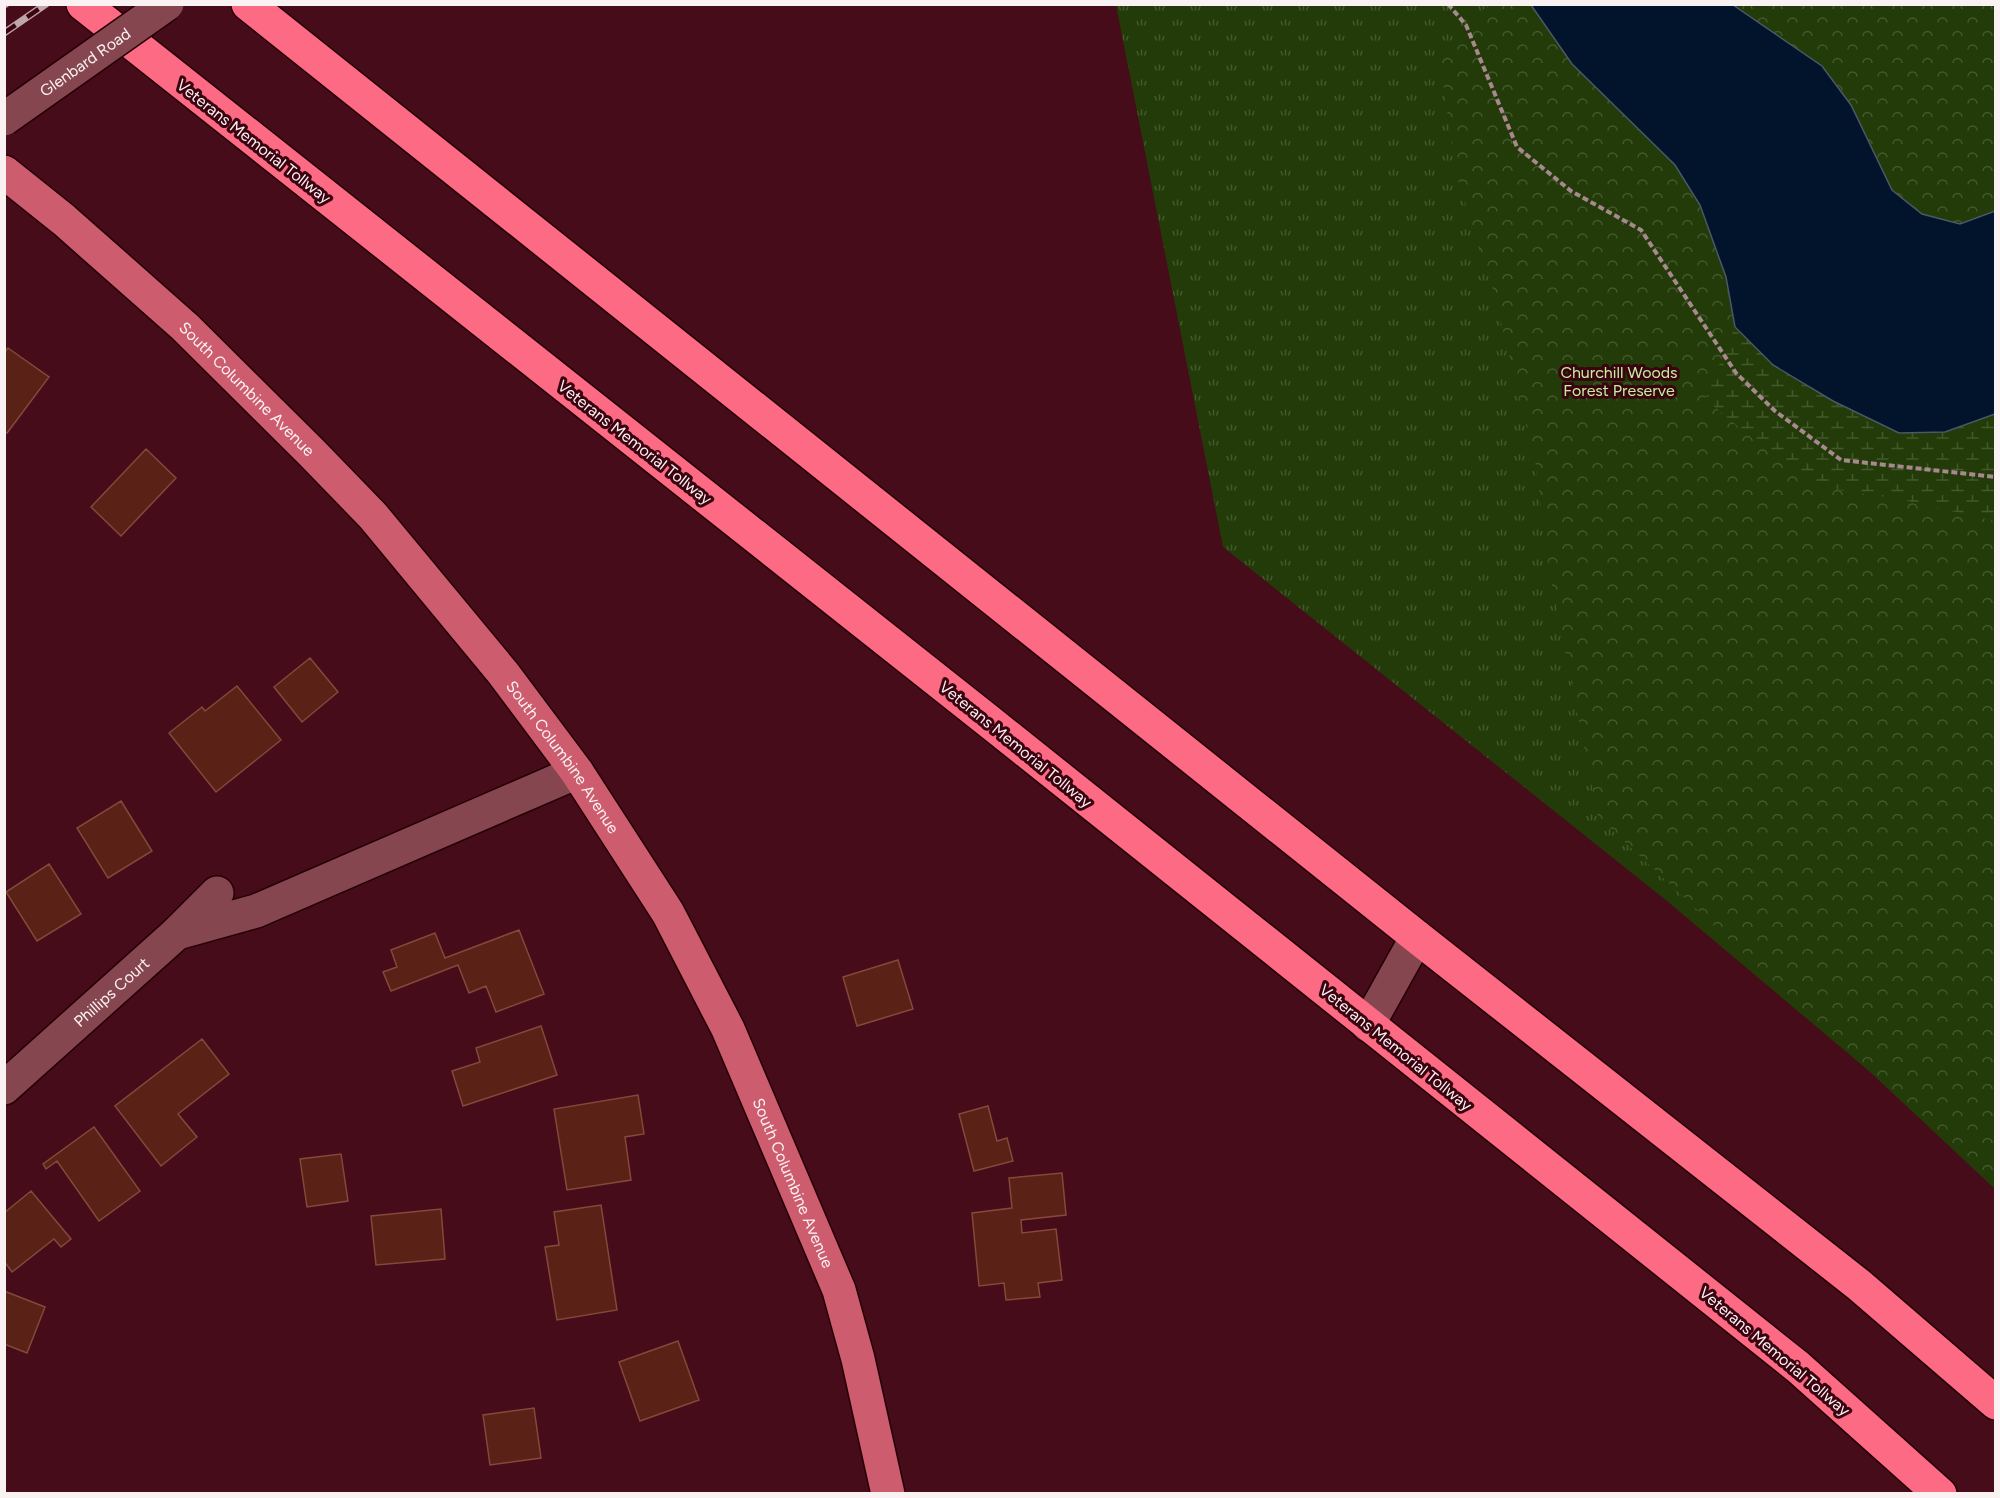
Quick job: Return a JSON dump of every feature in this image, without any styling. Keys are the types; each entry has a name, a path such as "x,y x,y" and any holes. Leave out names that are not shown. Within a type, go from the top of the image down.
{"highway":[{"name":"Veterans Memorial Tollway","path":"83,4 991,723 1798,1367 1940,1494"},
{"path":"248,4 1417,937 1849,1277 1995,1403"}],"main road":[{"name":"South Columbine Avenue","path":"4,172 64,220 185,327 373,516 503,673 577,772 668,913 728,1029 839,1290 858,1359 888,1494"}],"street":[{"name":"Glenbard Road","path":"4,119 167,4"},
{"path":"177,933 265,907 577,772"},
{"name":"Phillips Court","path":"4,1088 177,933 217,893"},
{"path":"1368,1025 1417,937"}],"path":[{"path":"1448,4 1466,25 1517,147 1571,191 1641,230 1736,373 1775,411 1840,460 1995,477"}],"green space":[{"name":"Churchill Woods Forest Preserve","path":"1116,5 1995,5 1995,1177 1667,901 1223,547"},
{"path":"1491,5 1532,5 1572,64 1675,165 1700,205 1726,277 1735,327 1705,399 1826,488 1899,499 1995,521 1995,1189 1598,817 1548,565 1536,466 1494,293 1457,177 1440,62 1474,15"},
{"path":"1733,5 1995,5 1995,211 1960,224 1922,214 1892,190 1851,105 1822,66"},
{"path":"1735,327 1773,365 1833,401 1945,432 1995,414 1995,521 1899,499 1826,488 1777,459 1705,399"}],"water":[{"path":"1531,5 1733,5 1822,66 1851,105 1892,190 1922,214 1960,224 1995,211 1995,414 1945,432 1899,433 1833,401 1773,365 1735,327 1726,277 1700,205 1675,165 1572,64"}],"building":[{"path":"8,348 49,377 7,433 4,432 4,353"},
{"path":"146,449 176,478 121,536 91,507"},
{"path":"310,658 338,692 302,722 274,687"},
{"path":"237,686 281,740 216,792 169,733 202,707 205,711"},
{"path":"121,801 152,851 108,878 77,828"},
{"path":"49,864 81,914 37,941 6,892"},
{"path":"519,930 544,994 496,1012 486,986 469,993 458,965 391,991 383,972 397,967 391,950 435,933 445,958"},
{"path":"898,960 913,1009 857,1026 843,977"},
{"path":"541,1026 557,1075 463,1106 452,1071 480,1062 476,1048"},
{"path":"202,1039 229,1074 178,1114 197,1137 161,1166 115,1106"},
{"path":"638,1095 644,1134 625,1137 631,1180 567,1190 554,1109"},
{"path":"988,1106 997,1141 1007,1138 1013,1161 974,1171 959,1114"},
{"path":"94,1127 140,1191 99,1221 57,1161 46,1169 43,1164"},
{"path":"341,1154 348,1201 307,1207 300,1159"},
{"path":"1062,1173 1066,1215 1021,1220 1022,1233 1056,1229 1062,1280 1038,1283 1040,1297 1006,1300 1004,1283 979,1286 972,1213 1012,1208 1009,1178"},
{"path":"31,1191 71,1239 61,1247 54,1239 12,1272 4,1261 4,1213"},
{"path":"601,1205 617,1310 557,1320 545,1247 559,1245 554,1212"},
{"path":"441,1209 445,1259 376,1265 371,1216"},
{"path":"4,1291 45,1307 27,1353 4,1344"},
{"path":"678,1341 699,1400 640,1421 619,1362"},
{"path":"534,1408 541,1458 490,1465 483,1415"}],"railway":[{"path":"4,33 46,4"}]}
